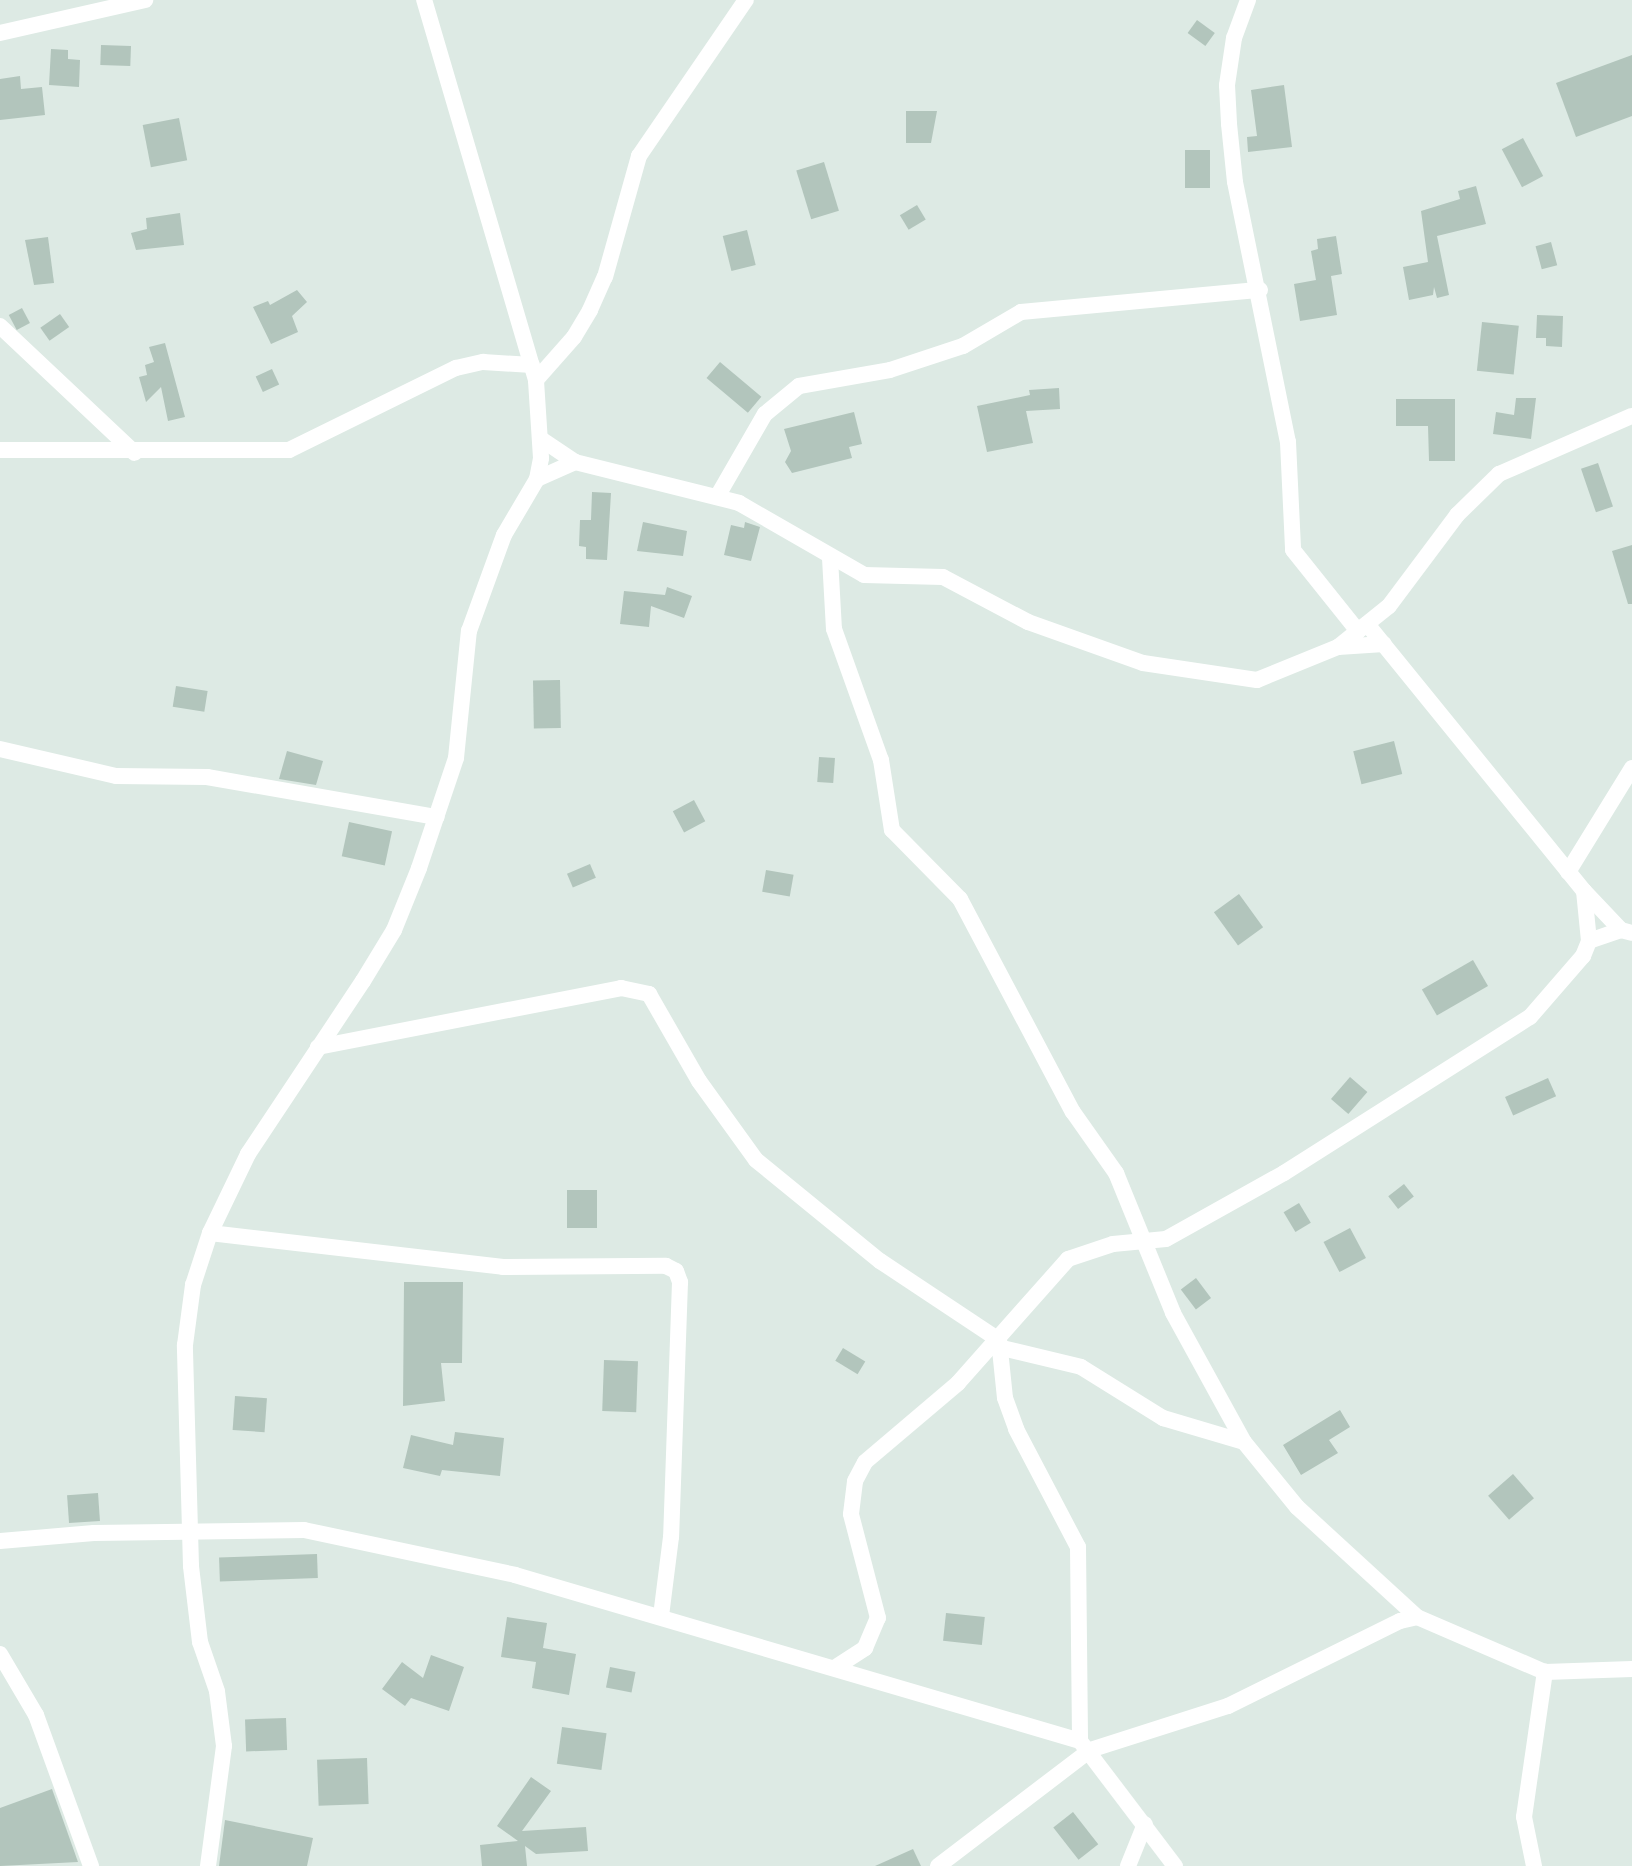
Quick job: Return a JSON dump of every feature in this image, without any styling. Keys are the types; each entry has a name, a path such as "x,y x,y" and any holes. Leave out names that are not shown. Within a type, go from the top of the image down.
{"street":[{"path":"0,33 145,0"},
{"path":"208,1866 224,1746 216,1691 200,1642 189,1533 184,1345 193,1285 210,1233 248,1154 394,930 456,758 470,631 504,536 537,480 541,439 534,372 424,0"},
{"path":"534,372 574,337 590,310 605,277 639,156 746,0"},
{"path":"1248,0 1234,37 1227,85 1235,182 1261,290 1288,442 1293,550 1357,631"},
{"path":"717,497 765,414 799,386 890,370 963,346 1021,312 1261,290"},
{"path":"0,326 135,453"},
{"path":"0,450 135,453 289,450 456,368 483,362 534,372"},
{"path":"541,439 575,462 717,497 784,525 830,558 864,575 943,577 1028,622 1143,663 1216,677 1273,678 1338,647 1357,631 1409,583 1458,515 1499,474 1632,416"},
{"path":"537,480 575,462"},
{"path":"830,558 834,629 881,760 892,830 960,899 1073,1112 1116,1172 1173,1313 1244,1442 1297,1507 1418,1617 1545,1672 1632,1669"},
{"path":"1357,631 1367,624 1568,872 1626,932"},
{"path":"1338,647 1384,644"},
{"path":"0,749 116,776 207,777 436,817"},
{"path":"1568,872 1632,768"},
{"path":"836,1667 865,1648 878,1618 853,1535 855,1481 865,1462 999,1343 1068,1259 1113,1244 1145,1245 1166,1239 1284,1172 1530,1017 1570,976 1589,941 1584,891"},
{"path":"1589,941 1626,932"},
{"path":"318,1047 621,988 649,994 699,1081 757,1160 880,1261 999,1343 1081,1367 1163,1418 1244,1442"},
{"path":"210,1233 503,1267 666,1266 676,1271 680,1282 671,1537 661,1616"},
{"path":"999,1343 1005,1398 1016,1430 1078,1547 1085,1745"},
{"path":"0,1541 304,1530 515,1575 871,1677 1085,1745 1175,1866"},
{"path":"938,1866 1085,1745 1227,1706 1418,1617"},
{"path":"865,1648 871,1677"},
{"path":"0,1654 36,1715 91,1866"},
{"path":"1534,1866 1524,1817 1545,1672"},
{"path":"1128,1866 1145,1824"}],"building":[{"path":"1197,20 1215,33 1205,46 1188,33"},
{"path":"101,45 131,46 130,66 100,65"},
{"path":"51,49 68,50 68,59 80,60 79,87 49,85"},
{"path":"1632,55 1632,116 1576,137 1556,83"},
{"path":"20,76 21,89 42,87 45,115 0,120 0,79"},
{"path":"1284,85 1292,147 1248,152 1247,137 1257,136 1251,90"},
{"path":"906,111 937,111 931,143 906,143"},
{"path":"179,118 187,160 151,167 143,125"},
{"path":"1523,138 1543,176 1522,187 1502,149"},
{"path":"1185,150 1210,150 1210,188 1185,188"},
{"path":"824,162 839,211 811,219 796,170"},
{"path":"1476,186 1486,224 1437,236 1449,295 1437,298 1434,287 1433,295 1409,300 1403,267 1428,262 1421,211 1460,199 1458,191"},
{"path":"917,205 926,220 909,230 900,215"},
{"path":"180,213 184,245 136,250 131,233 147,229 146,218"},
{"path":"747,230 756,265 731,271 723,236"},
{"path":"1336,236 1342,274 1331,276 1337,315 1300,321 1294,284 1316,280 1311,251 1318,249 1317,239"},
{"path":"48,237 54,283 34,285 25,240"},
{"path":"1551,242 1557,265 1542,269 1536,246"},
{"path":"297,290 307,302 292,316 298,332 271,344 253,307 268,301 270,305"},
{"path":"22,308 30,323 17,330 9,315"},
{"path":"60,314 69,327 50,341 40,328"},
{"path":"1537,315 1563,316 1562,347 1546,346 1546,338 1536,338"},
{"path":"1482,322 1519,326 1514,375 1477,371"},
{"path":"165,343 185,417 168,421 161,387 146,402 139,377 147,375 145,365 154,362 149,347"},
{"path":"720,362 761,397 748,413 707,378"},
{"path":"272,369 279,384 263,392 256,377"},
{"path":"1059,388 1060,409 1026,411 1033,443 987,452 977,406 1030,395 1029,390"},
{"path":"1516,398 1536,398 1531,439 1493,434 1496,412 1514,415"},
{"path":"1396,399 1455,399 1455,461 1429,461 1428,426 1396,426"},
{"path":"854,412 862,444 849,447 852,458 792,473 785,462 791,451 784,429"},
{"path":"1598,463 1613,506 1596,512 1581,469"},
{"path":"592,492 611,493 607,560 586,559 586,547 579,546 580,520 591,520"},
{"path":"643,522 687,531 683,556 637,551"},
{"path":"745,522 760,527 751,561 724,555 731,525 744,528"},
{"path":"1632,545 1632,604 1628,604 1612,551"},
{"path":"667,587 692,596 684,618 651,606 649,627 620,624 624,591 665,595"},
{"path":"533,680 560,680 561,728 534,728"},
{"path":"176,686 208,691 204,712 173,707"},
{"path":"1394,741 1402,774 1361,784 1353,751"},
{"path":"287,751 323,761 316,785 279,779"},
{"path":"819,757 835,758 833,783 817,782"},
{"path":"694,800 705,821 684,832 673,811"},
{"path":"349,822 392,831 385,865 342,856"},
{"path":"590,864 596,878 573,888 567,874"},
{"path":"766,870 794,875 790,897 762,892"},
{"path":"1239,894 1263,927 1238,945 1214,912"},
{"path":"1473,960 1488,986 1437,1015 1422,989"},
{"path":"1350,1077 1367,1092 1348,1114 1331,1099"},
{"path":"1548,1078 1556,1096 1513,1115 1505,1097"},
{"path":"1404,1184 1414,1197 1398,1209 1388,1196"},
{"path":"567,1190 597,1190 597,1228 567,1228"},
{"path":"1299,1203 1311,1223 1295,1232 1284,1212"},
{"path":"1350,1228 1366,1258 1339,1272 1324,1242"},
{"path":"1196,1278 1211,1298 1196,1309 1181,1289"},
{"path":"404,1282 463,1282 462,1363 441,1363 445,1401 403,1406"},
{"path":"843,1348 865,1361 858,1374 835,1361"},
{"path":"604,1360 638,1361 636,1412 602,1411"},
{"path":"235,1396 267,1398 265,1432 233,1430"},
{"path":"1340,1410 1350,1427 1329,1440 1338,1453 1301,1475 1283,1445"},
{"path":"455,1432 504,1438 500,1476 442,1470 440,1476 403,1468 411,1435 453,1445"},
{"path":"1513,1474 1534,1498 1509,1520 1488,1496"},
{"path":"98,1493 100,1521 69,1523 67,1495"},
{"path":"317,1554 318,1578 220,1581 219,1557"},
{"path":"946,1613 985,1617 982,1645 943,1641"},
{"path":"507,1617 547,1623 543,1648 576,1654 569,1695 532,1688 536,1662 501,1657"},
{"path":"431,1655 464,1667 449,1711 411,1698 405,1706 382,1689 402,1662 423,1678"},
{"path":"610,1667 636,1672 632,1693 606,1688"},
{"path":"286,1718 287,1750 246,1751 245,1719"},
{"path":"562,1727 607,1733 601,1770 557,1764"},
{"path":"367,1758 369,1804 319,1806 317,1760"},
{"path":"531,1777 551,1791 522,1831 586,1827 588,1851 536,1854 525,1846 527,1866 482,1866 480,1845 518,1841 497,1826"},
{"path":"52,1789 78,1862 0,1866 0,1808"},
{"path":"1073,1812 1098,1844 1079,1860 1053,1827"},
{"path":"225,1820 313,1838 307,1866 219,1866"},
{"path":"913,1849 921,1866 875,1866"}]}
